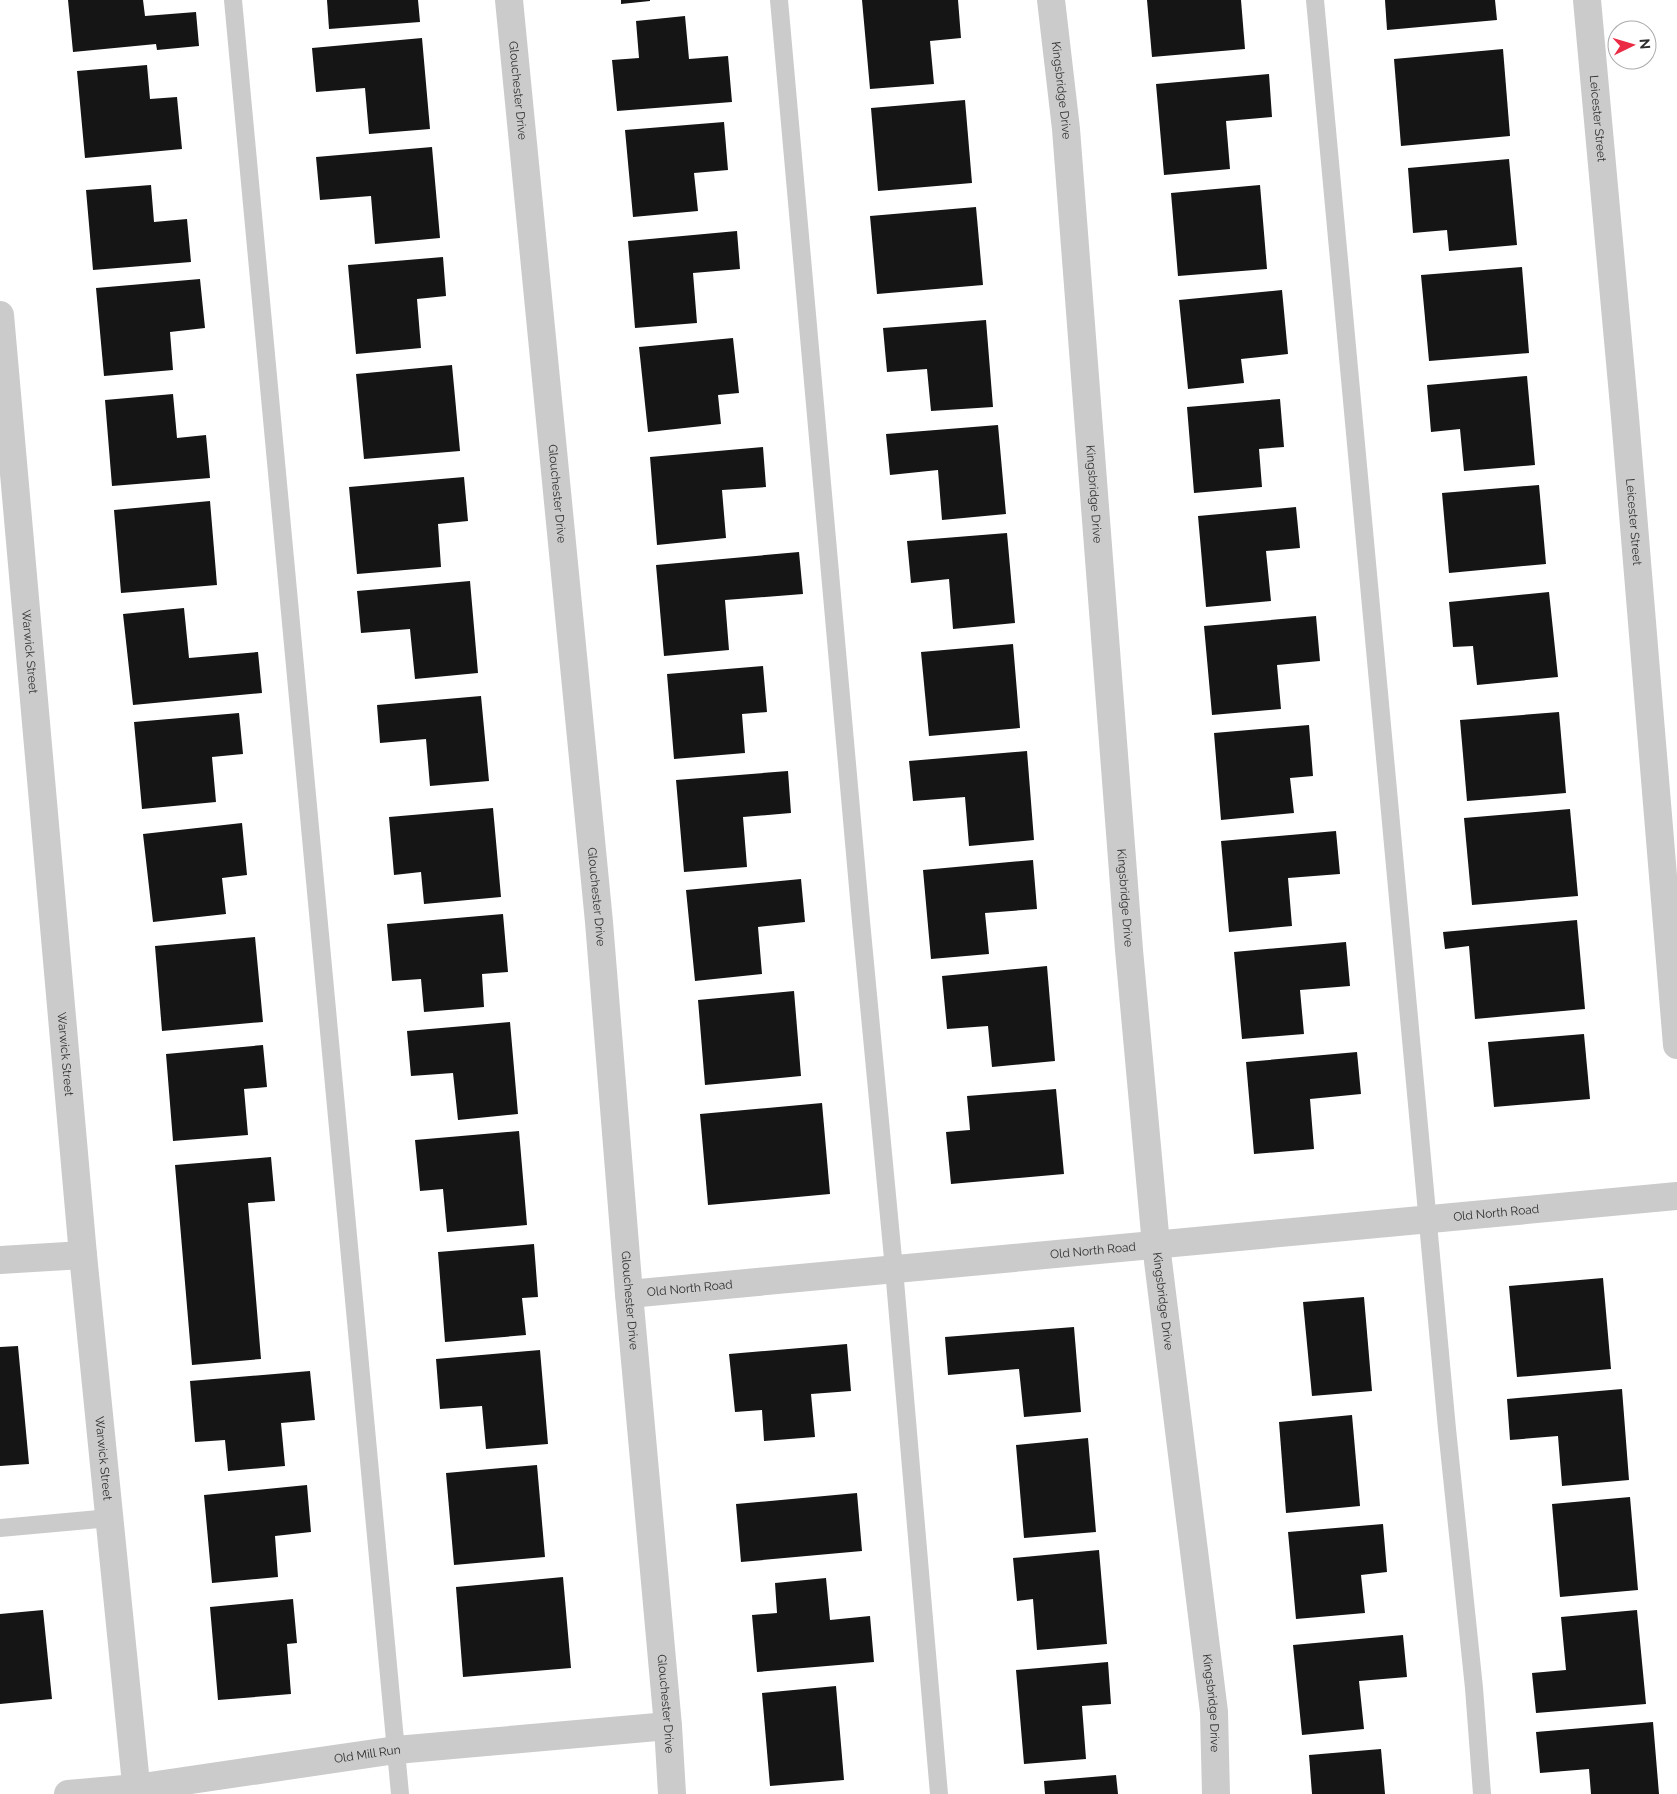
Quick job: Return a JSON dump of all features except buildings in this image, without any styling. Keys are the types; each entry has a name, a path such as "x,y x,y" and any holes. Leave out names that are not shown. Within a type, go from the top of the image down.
{"street":[{"name":"Glouchester Drive","path":"509,0 600,922 629,1294 668,1726 672,1794"},
{"name":"Kingsbridge Drive","path":"1052,0 1066,128 1129,950 1156,1245 1214,1712 1216,1794"},
{"name":"Leicester Street","path":"1587,0 1625,417 1677,1045"},
{"name":"Warwick Street","path":"0,315 83,1255 137,1791"},
{"name":"Old North Road","path":"629,1294 1677,1196"},
{"path":"0,1260 83,1255"},
{"name":"Old Mill Run","path":"68,1794 137,1791 396,1750 668,1726"}],"lane":[{"path":"233,0 400,1794"},
{"path":"779,0 894,1269 939,1794"},
{"path":"1315,0 1446,1429 1474,1688 1482,1794"},
{"path":"0,1528 110,1518"}]}
